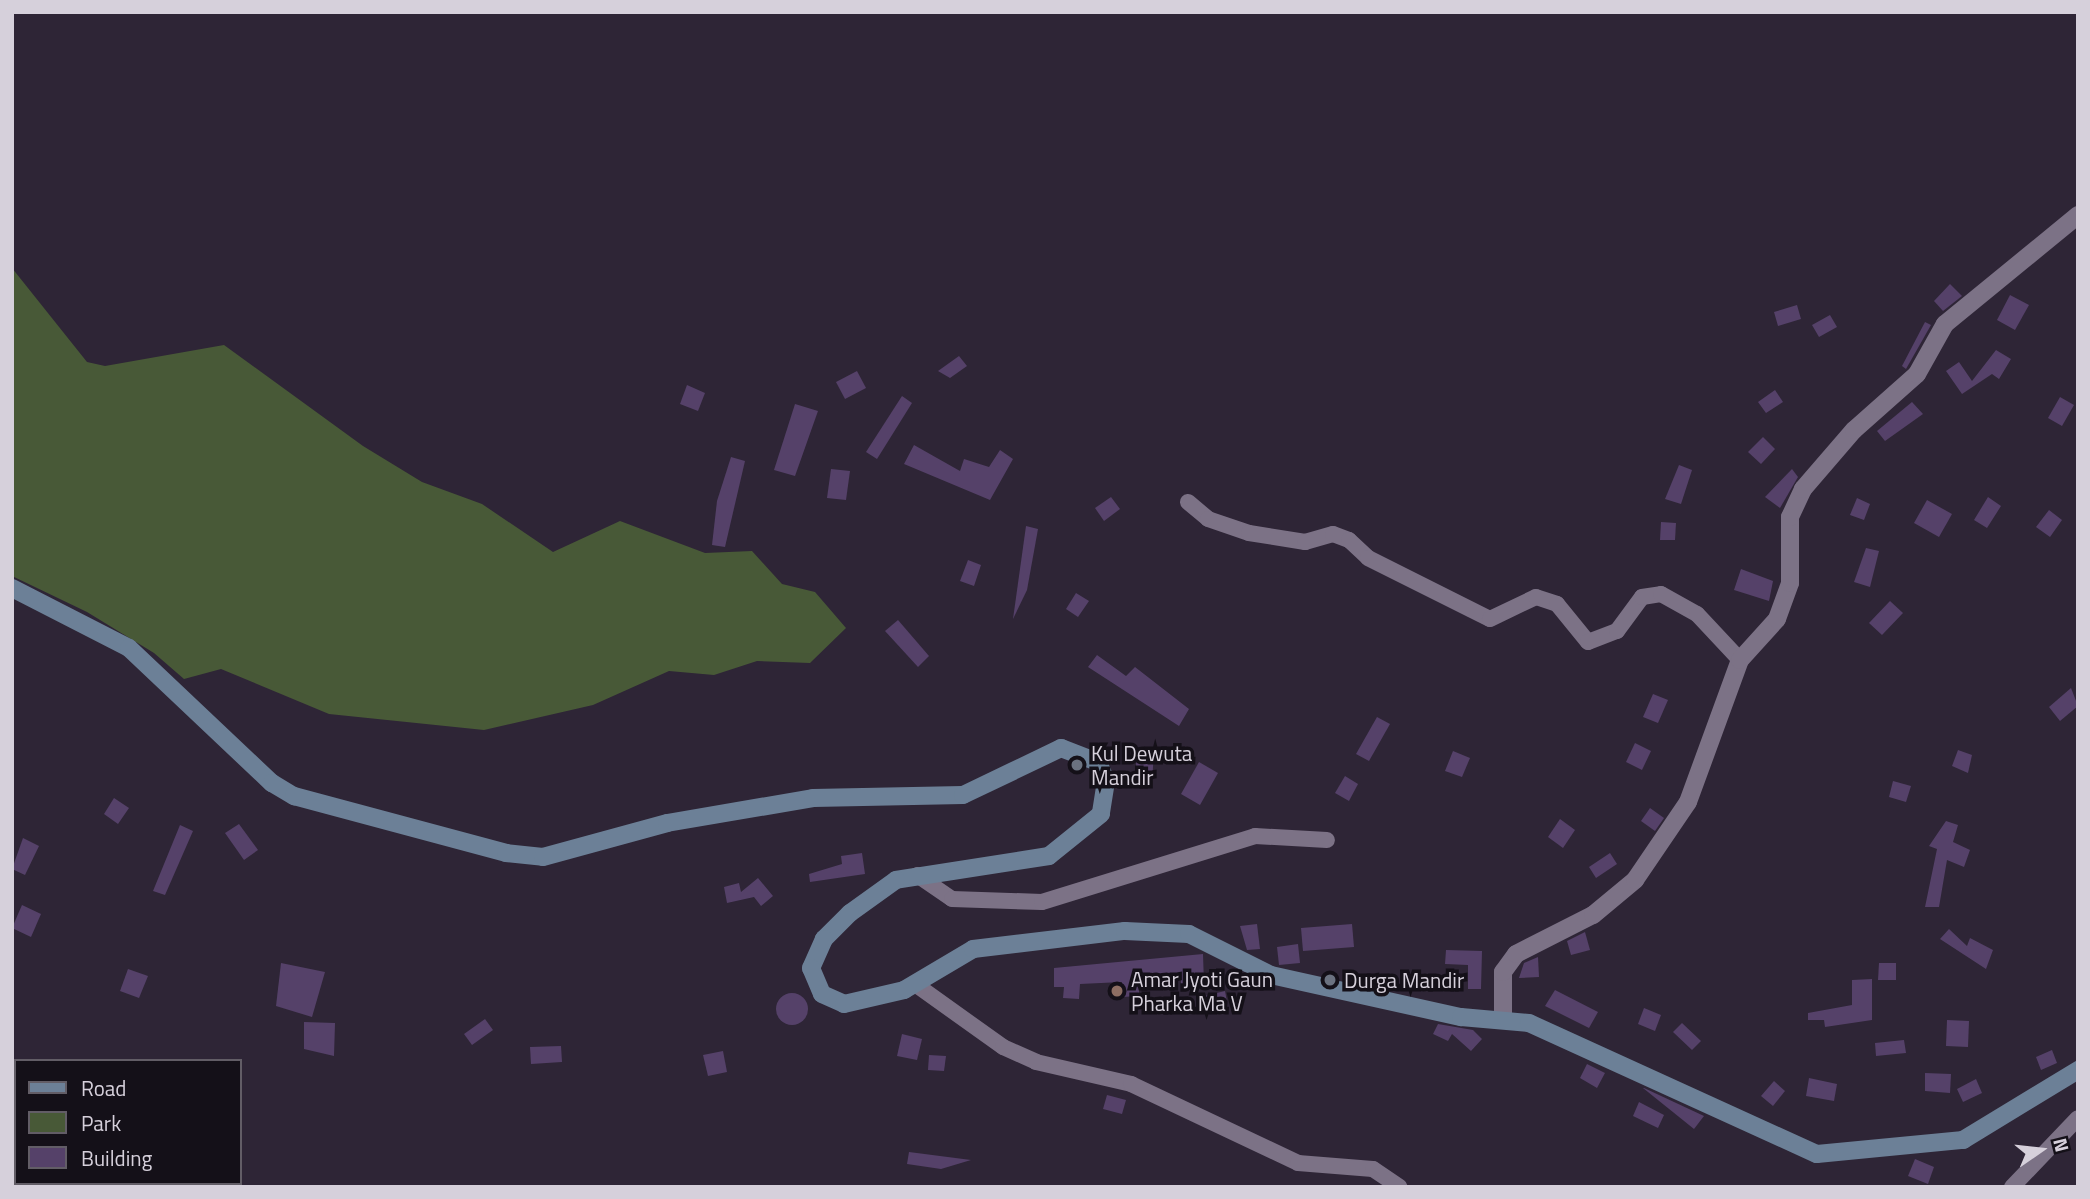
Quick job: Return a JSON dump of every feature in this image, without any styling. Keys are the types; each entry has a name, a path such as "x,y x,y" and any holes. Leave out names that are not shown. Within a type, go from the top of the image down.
{"main road":[{"path":"12,588 129,648 272,783 294,796 506,853 543,857 667,823 813,798 963,795 1061,748 1098,762 1105,797 1101,814 1081,836 1030,861 917,875 871,894 850,913 824,939 811,968 822,994 844,1004 915,984 973,949 1125,931 1189,934 1271,975 1461,1017 1503,1019 1547,1030 1797,1150 1817,1154 1963,1140 2078,1070"}],"street":[{"path":"1503,1019 1503,972 1516,954 1593,915 1635,880 1688,802 1740,660 1777,619 1790,583 1790,517 1803,489 1854,430 1917,374 1945,324 2078,215"},
{"path":"1188,502 1208,519 1249,533 1305,542 1333,534 1349,540 1368,558 1443,590 1482,617 1505,614 1536,597 1557,604 1588,642 1617,631 1642,597 1661,594 1697,614 1740,660"},
{"path":"917,875 952,899 1042,902 1255,836 1327,840"},
{"path":"915,984 980,1032 1036,1062 1131,1084 1298,1163 1373,1169 1400,1187"},
{"path":"2011,1187 2078,1118"}],"green space":[{"path":"12,268 87,362 105,366 224,345 363,446 422,482 482,504 553,552 620,521 705,553 752,551 782,584 815,592 846,628 810,663 757,661 714,675 669,671 593,705 484,730 329,714 221,669 184,679 154,653 87,612 12,576"}],"building":[{"path":"1950,284 1962,296 1943,311 1934,301"},
{"path":"2010,295 2029,305 2015,330 1997,320"},
{"path":"1797,305 1801,319 1778,326 1774,312"},
{"path":"1830,315 1837,327 1819,337 1812,325"},
{"path":"1925,322 1931,325 1906,369 1902,366"},
{"path":"1996,350 2011,359 1999,379 1992,374 1962,394 1946,371 1959,362 1972,381"},
{"path":"959,356 967,366 950,378 938,371"},
{"path":"857,371 866,388 845,399 836,382"},
{"path":"687,385 705,393 698,411 680,404"},
{"path":"1775,390 1783,402 1766,413 1758,402"},
{"path":"902,396 912,403 877,459 866,452"},
{"path":"2060,397 2074,405 2062,426 2048,418"},
{"path":"1912,402 1923,414 1885,441 1877,431"},
{"path":"795,404 818,411 795,476 774,470"},
{"path":"1763,437 1775,449 1761,464 1748,452"},
{"path":"914,445 960,471 964,459 989,467 1000,450 1013,459 990,500 904,464"},
{"path":"731,457 745,461 725,547 712,545 717,501"},
{"path":"1679,465 1692,470 1681,504 1665,499"},
{"path":"831,469 850,471 846,500 827,498"},
{"path":"1792,469 1798,477 1780,508 1765,497"},
{"path":"1111,497 1120,509 1104,521 1095,508"},
{"path":"1988,497 2001,506 1987,528 1974,520"},
{"path":"1857,498 1870,504 1864,520 1850,515"},
{"path":"1927,500 1952,514 1939,537 1914,523"},
{"path":"2049,510 2062,520 2050,537 2036,527"},
{"path":"1661,522 1676,523 1675,540 1660,540"},
{"path":"1026,526 1038,529 1027,590 1013,619"},
{"path":"1866,548 1879,551 1870,587 1854,582"},
{"path":"968,560 981,565 974,586 960,581"},
{"path":"1741,569 1773,581 1769,601 1734,590"},
{"path":"1076,593 1089,601 1078,617 1066,609"},
{"path":"1890,601 1903,613 1882,635 1869,623"},
{"path":"898,620 929,656 918,667 885,631"},
{"path":"1097,655 1126,676 1135,667 1189,709 1179,726 1088,667"},
{"path":"2071,688 2078,706 2060,721 2049,707"},
{"path":"1653,694 1668,700 1658,723 1643,717"},
{"path":"1377,717 1390,724 1369,761 1356,754"},
{"path":"1635,743 1651,751 1642,770 1626,762"},
{"path":"1958,750 1972,755 1968,773 1952,766"},
{"path":"1137,751 1154,752 1152,782 1135,781"},
{"path":"1453,751 1470,758 1462,777 1445,771"},
{"path":"1199,762 1218,773 1200,805 1181,794"},
{"path":"1345,776 1358,784 1349,801 1335,793"},
{"path":"1893,781 1911,786 1906,802 1889,797"},
{"path":"114,798 129,808 118,824 104,814"},
{"path":"1650,808 1664,818 1655,831 1641,821"},
{"path":"1560,819 1575,830 1563,848 1548,837"},
{"path":"1946,821 1958,825 1953,842 1970,850 1964,867 1947,860 1939,907 1925,907 1937,849 1929,846"},
{"path":"239,824 258,850 244,860 225,833"},
{"path":"180,825 193,831 165,895 153,891"},
{"path":"23,838 39,846 25,875 12,869"},
{"path":"862,853 865,874 810,882 809,874 842,864 841,856"},
{"path":"1610,853 1617,864 1596,878 1589,867"},
{"path":"758,878 773,896 761,906 754,897 727,903 724,887 739,883 741,892"},
{"path":"22,905 41,914 31,937 12,928"},
{"path":"1257,924 1260,949 1247,950 1240,926"},
{"path":"1352,924 1354,947 1303,951 1301,928"},
{"path":"1949,929 1967,946 1970,938 1993,950 1986,969 1940,939"},
{"path":"1585,932 1590,950 1571,955 1567,941"},
{"path":"1298,944 1300,963 1279,965 1277,947"},
{"path":"1446,950 1482,951 1481,989 1468,989 1468,965 1445,964"},
{"path":"1203,954 1204,984 1181,985 1181,976 1139,978 1139,996 1122,997 1122,982 1080,984 1079,999 1063,998 1064,987 1054,987 1054,968"},
{"path":"1538,957 1539,977 1519,978 1524,963"},
{"path":"281,963 325,972 312,1017 276,1006"},
{"path":"1879,963 1896,963 1896,980 1878,980"},
{"path":"128,969 148,976 139,998 120,991"},
{"path":"1872,979 1872,1020 1825,1027 1824,1020 1808,1020 1808,1013 1852,1005 1852,980"},
{"path":"1555,990 1598,1012 1589,1028 1545,1006"},
{"path":"1225,991 1228,1007 1203,1012 1200,997"},
{"path":"792,993 803,998 808,1009 803,1020 792,1025 781,1020 776,1009 781,998"},
{"path":"1644,1008 1661,1015 1655,1031 1638,1024"},
{"path":"485,1019 493,1030 472,1045 464,1034"},
{"path":"1947,1020 1969,1021 1968,1047 1946,1046"},
{"path":"304,1022 335,1023 334,1056 304,1049"},
{"path":"1682,1023 1701,1041 1692,1050 1673,1032"},
{"path":"1438,1024 1473,1030 1482,1039 1471,1051 1452,1034 1448,1041 1433,1034"},
{"path":"902,1034 922,1039 917,1060 897,1056"},
{"path":"1904,1040 1906,1053 1876,1056 1875,1043"},
{"path":"561,1046 562,1062 531,1064 530,1047"},
{"path":"2052,1050 2057,1063 2041,1070 2036,1057"},
{"path":"723,1051 727,1072 708,1076 703,1055"},
{"path":"929,1055 946,1056 944,1071 928,1070"},
{"path":"1587,1064 1605,1073 1597,1088 1580,1078"},
{"path":"1925,1073 1951,1074 1950,1093 1925,1091"},
{"path":"1809,1078 1837,1084 1834,1101 1806,1096"},
{"path":"1976,1079 1982,1093 1963,1102 1957,1089"},
{"path":"1774,1081 1785,1091 1773,1106 1761,1096"},
{"path":"1644,1088 1704,1116 1694,1129"},
{"path":"1107,1095 1126,1100 1122,1114 1103,1109"},
{"path":"1639,1102 1664,1115 1658,1128 1633,1116"},
{"path":"909,1152 971,1160 941,1169 907,1164"},
{"path":"1915,1159 1934,1167 1928,1184 1908,1176"}],"place":[{"name":"Kul Dewuta Mandir","path":"1077,765"},
{"name":"Durga Mandir","path":"1330,980"},
{"name":"Amar Jyoti Gaun Pharka Ma V","path":"1117,991"}]}
